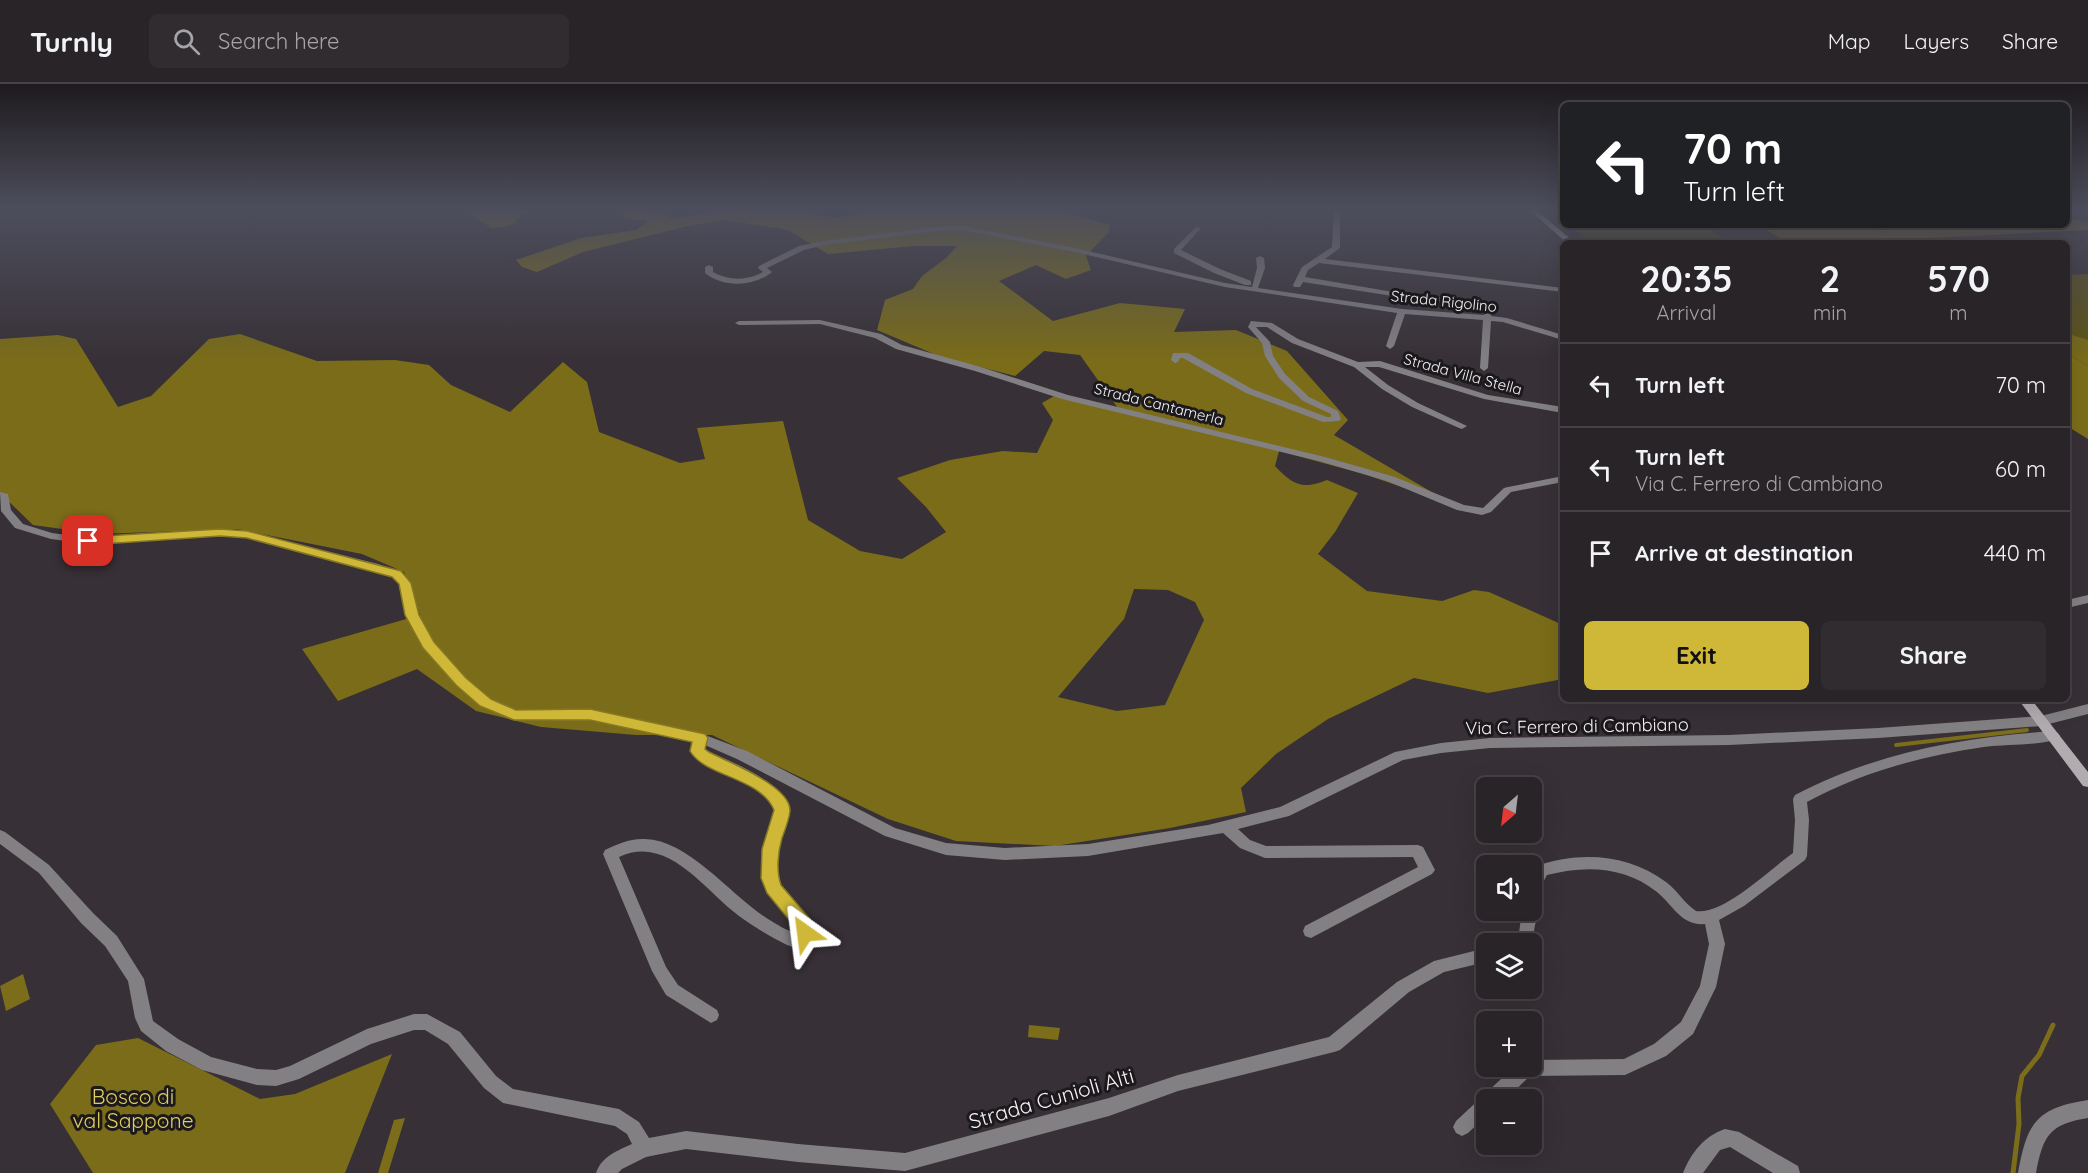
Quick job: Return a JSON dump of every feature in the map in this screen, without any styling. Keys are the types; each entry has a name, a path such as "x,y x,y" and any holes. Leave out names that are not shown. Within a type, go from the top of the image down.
{"main road":[{"path":"2026,702 2088,782"}],"street":[{"name":"Strada Rigolino","path":"709,267 709,273 717,279 746,281 759,279 768,272 762,268 780,259"},
{"name":"Strada Rigolino","path":"1114,259 1225,285 1402,311 1504,320 1560,337"},
{"path":"1194,259 1217,271 1273,291"},
{"path":"1255,286 1261,268 1260,259"},
{"path":"1289,293 1301,279 1305,269 1317,260 1560,290"},
{"path":"1301,279 1399,295 1490,305 1484,368"},
{"path":"1390,346 1402,311"},
{"name":"Strada Cantamerla","path":"739,323 820,322 878,336 908,350 978,369 1065,397 1322,459 1411,486 1471,511 1487,510 1508,489 1560,480"},
{"path":"1174,360 1176,355 1185,355 1249,391 1326,420 1336,419 1335,413 1306,399 1282,376 1269,356 1266,342 1252,327 1254,323 1269,325 1295,340 1357,365 1385,387 1415,405 1462,426"},
{"name":"Strada Villa Stella","path":"1357,365 1380,364 1487,397 1560,409"},
{"name":"Via C. Ferrero di Cambiano","path":"0,495 4,496 6,511 19,526 51,536 88,541 220,533 247,534 397,574 405,583 412,615 428,645 461,682 486,702 514,715 590,715 700,738 742,755 890,832 945,849 1005,854 1088,850 1226,826 1284,812 1400,756 1442,748 1490,743 1729,740 2041,721 2088,709"},
{"path":"2070,603 2088,598"},
{"path":"1542,870 1571,862 1602,862 1632,870 1662,887 1682,909 1691,915 1701,919 1711,917 1737,902 1800,855 1802,820 1800,799 1826,784 1884,763 1934,749 2053,736"},
{"path":"700,738 697,751 763,786 779,803 782,810 771,849 770,878 773,888 804,924 805,933 802,938 793,940 776,931 744,911 694,868 651,845 634,844 609,854 660,971 672,990 711,1016"},
{"path":"1226,826 1245,844 1264,852 1418,851 1427,870 1311,931"},
{"path":"0,836 44,869 87,918 111,940 136,979 143,1018 147,1026 172,1045 208,1064 257,1077 276,1078 293,1073 367,1037 414,1022 427,1022 454,1038 482,1074 509,1097 619,1118 633,1128 645,1148"},
{"path":"1504,1089 1526,1068 1625,1067 1660,1050 1687,1028 1707,987 1716,944 1711,917"},
{"name":"Strada Cunioli Alti","path":"605,1173 615,1162 645,1148 686,1140 905,1162 1109,1107 1178,1083 1334,1044 1403,987 1440,966 1476,958"},
{"path":"2026,1173 2031,1146 2047,1119 2088,1109"},
{"path":"1462,1127 1476,1114"},
{"path":"1692,1173 1716,1140 1724,1137 1732,1138 1791,1173"}],"shaded area":[{"path":"2088,274 2088,366 2070,355 2070,275"},
{"path":"2070,355 2088,366 2088,439 2070,428"},
{"path":"23,974 30,999 6,1011 0,986"},
{"path":"1029,1025 1060,1028 1058,1040 1028,1037"},
{"path":"405,1118 388,1173 378,1173 394,1120"}],"green space":[{"path":"567,259 537,272 522,267 516,260"},
{"path":"945,259 1087,259 1091,270 1066,279 1036,265 999,281 1053,321 1120,303 1185,309 1174,332 1236,330 1287,351 1348,420 1334,435 1454,505 1364,474 1279,451 1275,466 1287,478 1298,484 1311,485 1327,480 1358,493 1335,532 1318,554 1367,591 1442,601 1474,590 1489,592 1560,624 1560,680 1488,693 1414,678 1328,719 1276,754 1241,788 1246,812 1170,828 1055,846 956,841 888,819 712,735 636,735 541,727 476,711 417,669 338,701 302,649 420,615 404,572 362,554 237,529 98,534 33,525 0,493 0,339 58,335 76,339 118,407 151,396 209,339 240,334 317,361 395,360 429,365 451,385 510,412 563,362 587,382 599,432 680,463 705,459 697,428 783,421 808,520 860,551 902,559 946,532 926,507 897,478 950,460 1003,451 1037,453 1053,420 1042,403 1054,396 1120,411 1080,355 1044,351 1015,376 941,357 877,330 885,300 913,289 922,276","holes":["1134,589 1168,590 1195,602 1204,620 1165,705 1117,711 1058,697 1124,619"]},
{"path":"2070,332 2072,335 2088,340 2088,366 2070,355"},
{"name":"Bosco di val Sappone","path":"138,1038 260,1099 295,1094 392,1054 345,1173 93,1173 50,1104 96,1045"}],"waterway":[{"path":"1896,745 2027,730"},
{"path":"2013,1173 2019,1124 2018,1098 2022,1076 2039,1055 2053,1025"}],"route":[{"path":"88,541 220,533 247,534 374,566 397,574 405,583 412,615 428,645 461,682 486,702 514,715 590,715 700,738 697,751 763,786 779,803 782,810 771,849 770,878 773,888 804,924 805,933"}]}
